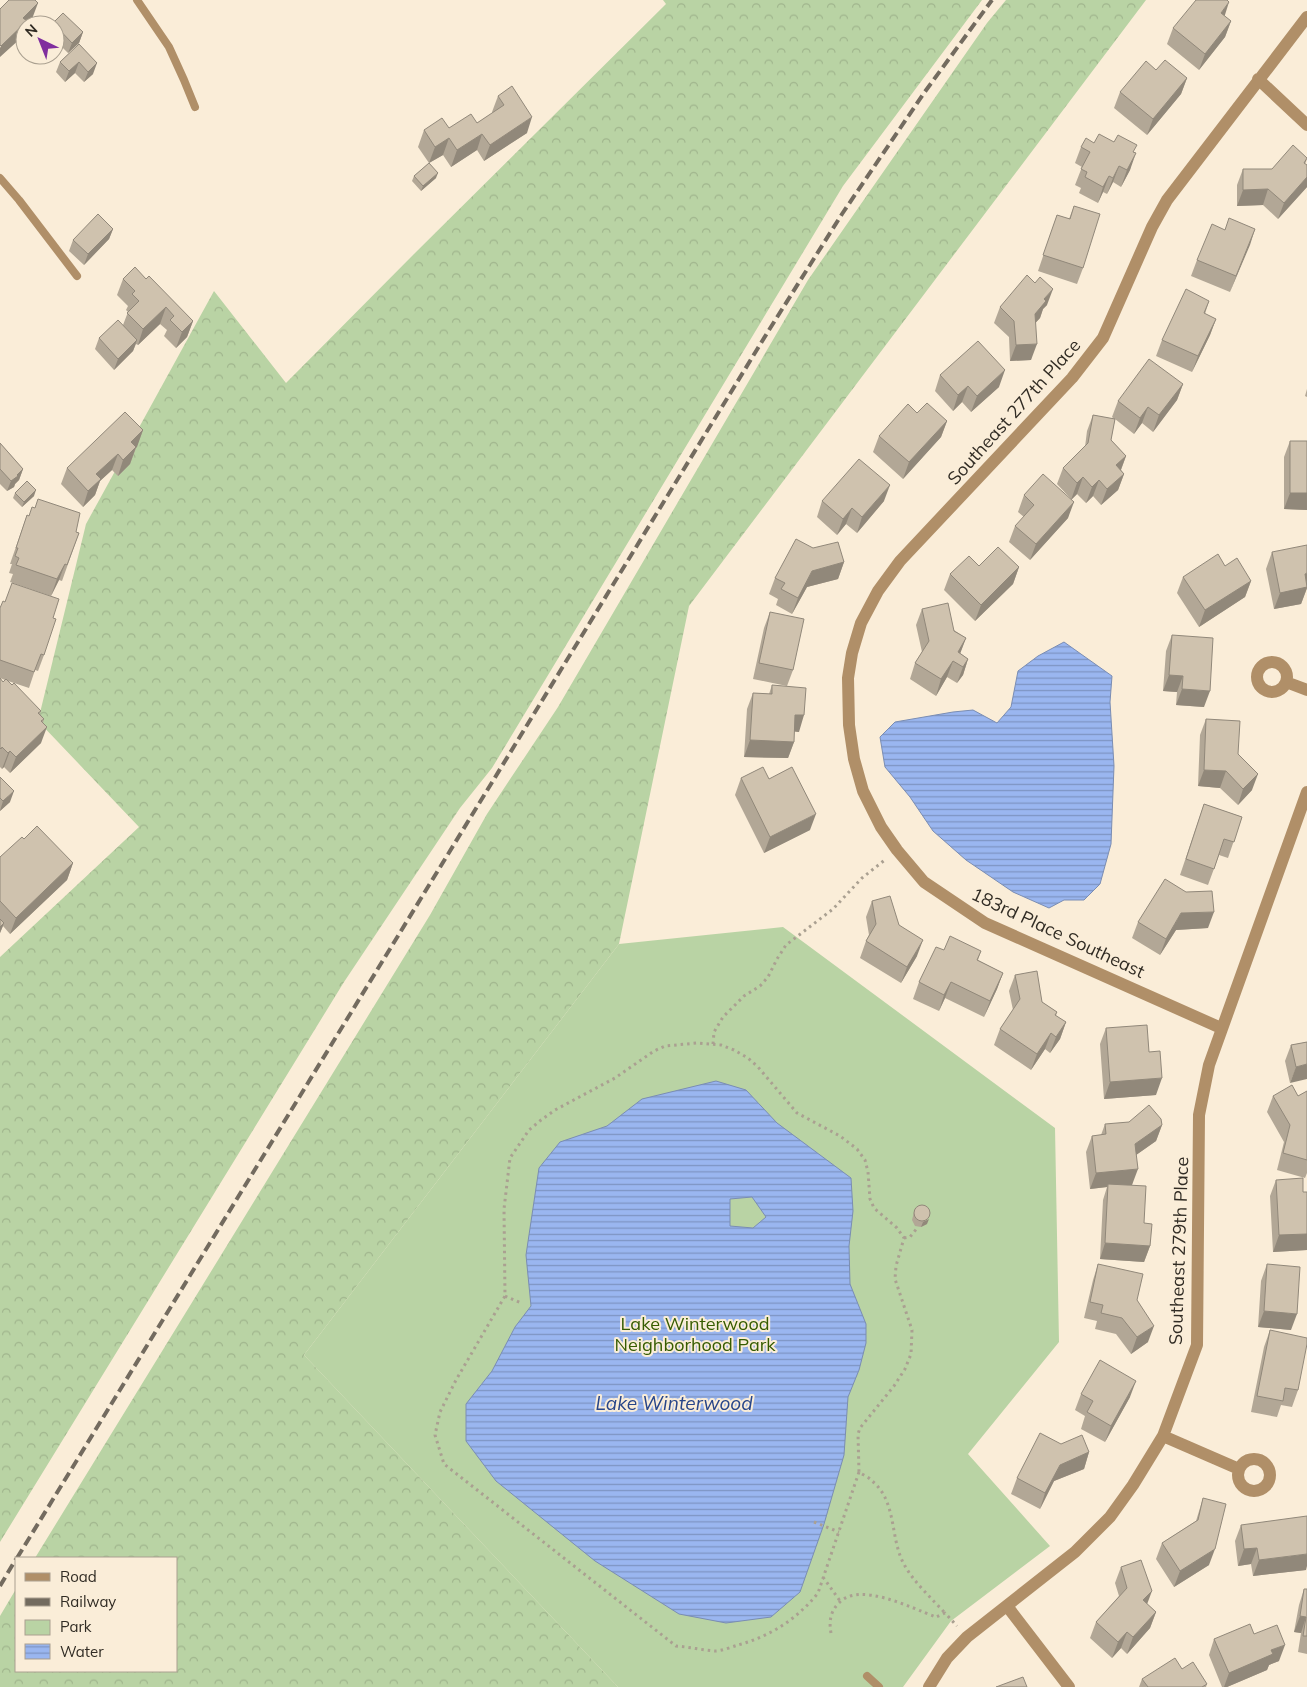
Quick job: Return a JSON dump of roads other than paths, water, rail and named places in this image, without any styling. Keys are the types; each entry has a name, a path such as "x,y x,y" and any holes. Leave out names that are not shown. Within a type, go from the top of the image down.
{"street":[{"name":"Southeast 277th Place","path":"848,678 860,623 878,591 900,561 1072,378 1103,338 1152,227 1167,200 1307,16"},
{"path":"1258,79 1307,125"},
{"name":"183rd Place Southeast","path":"848,678 849,725 854,759 863,791 881,826 897,850 924,882 985,923 1221,1028"},
{"path":"1286,682 1307,690"},
{"name":"Southeast 279th Place","path":"929,1687 947,1658 967,1637 1075,1552 1110,1517 1133,1485 1163,1436 1196,1346 1200,1115 1209,1065 1307,792"},
{"path":"1163,1436 1239,1468"},
{"path":"1006,1606 1068,1687"}],"lane":[{"path":"137,0 169,47 195,107"},
{"path":"0,178 19,200 76,276"},
{"path":"867,1676 879,1687"}],"water":[{"path":"1064,642 1112,676 1110,702 1114,766 1111,844 1100,884 1084,900 1064,900 1049,908 1013,892 966,860 933,831 910,797 885,767 880,737 895,722 953,712 973,710 997,723 1011,707 1018,671 1038,656"},
{"name":"Lake Winterwood","path":"716,1081 746,1090 777,1123 851,1178 853,1211 849,1246 850,1284 866,1324 866,1343 859,1370 848,1397 844,1455 824,1524 800,1592 771,1617 726,1623 679,1614 595,1561 496,1481 466,1441 466,1404 492,1371 515,1327 531,1306 526,1255 539,1168 560,1142 607,1126 642,1099","holes":["752,1197 766,1217 753,1228 730,1226 730,1199"]}],"railway":[{"path":"18,1557 769,330 842,214 924,93 992,0"},
{"path":"0,1586 15,1561"}],"park label":[{"name":"Lake Winterwood Neighborhood Park","path":"695,1334"}]}
